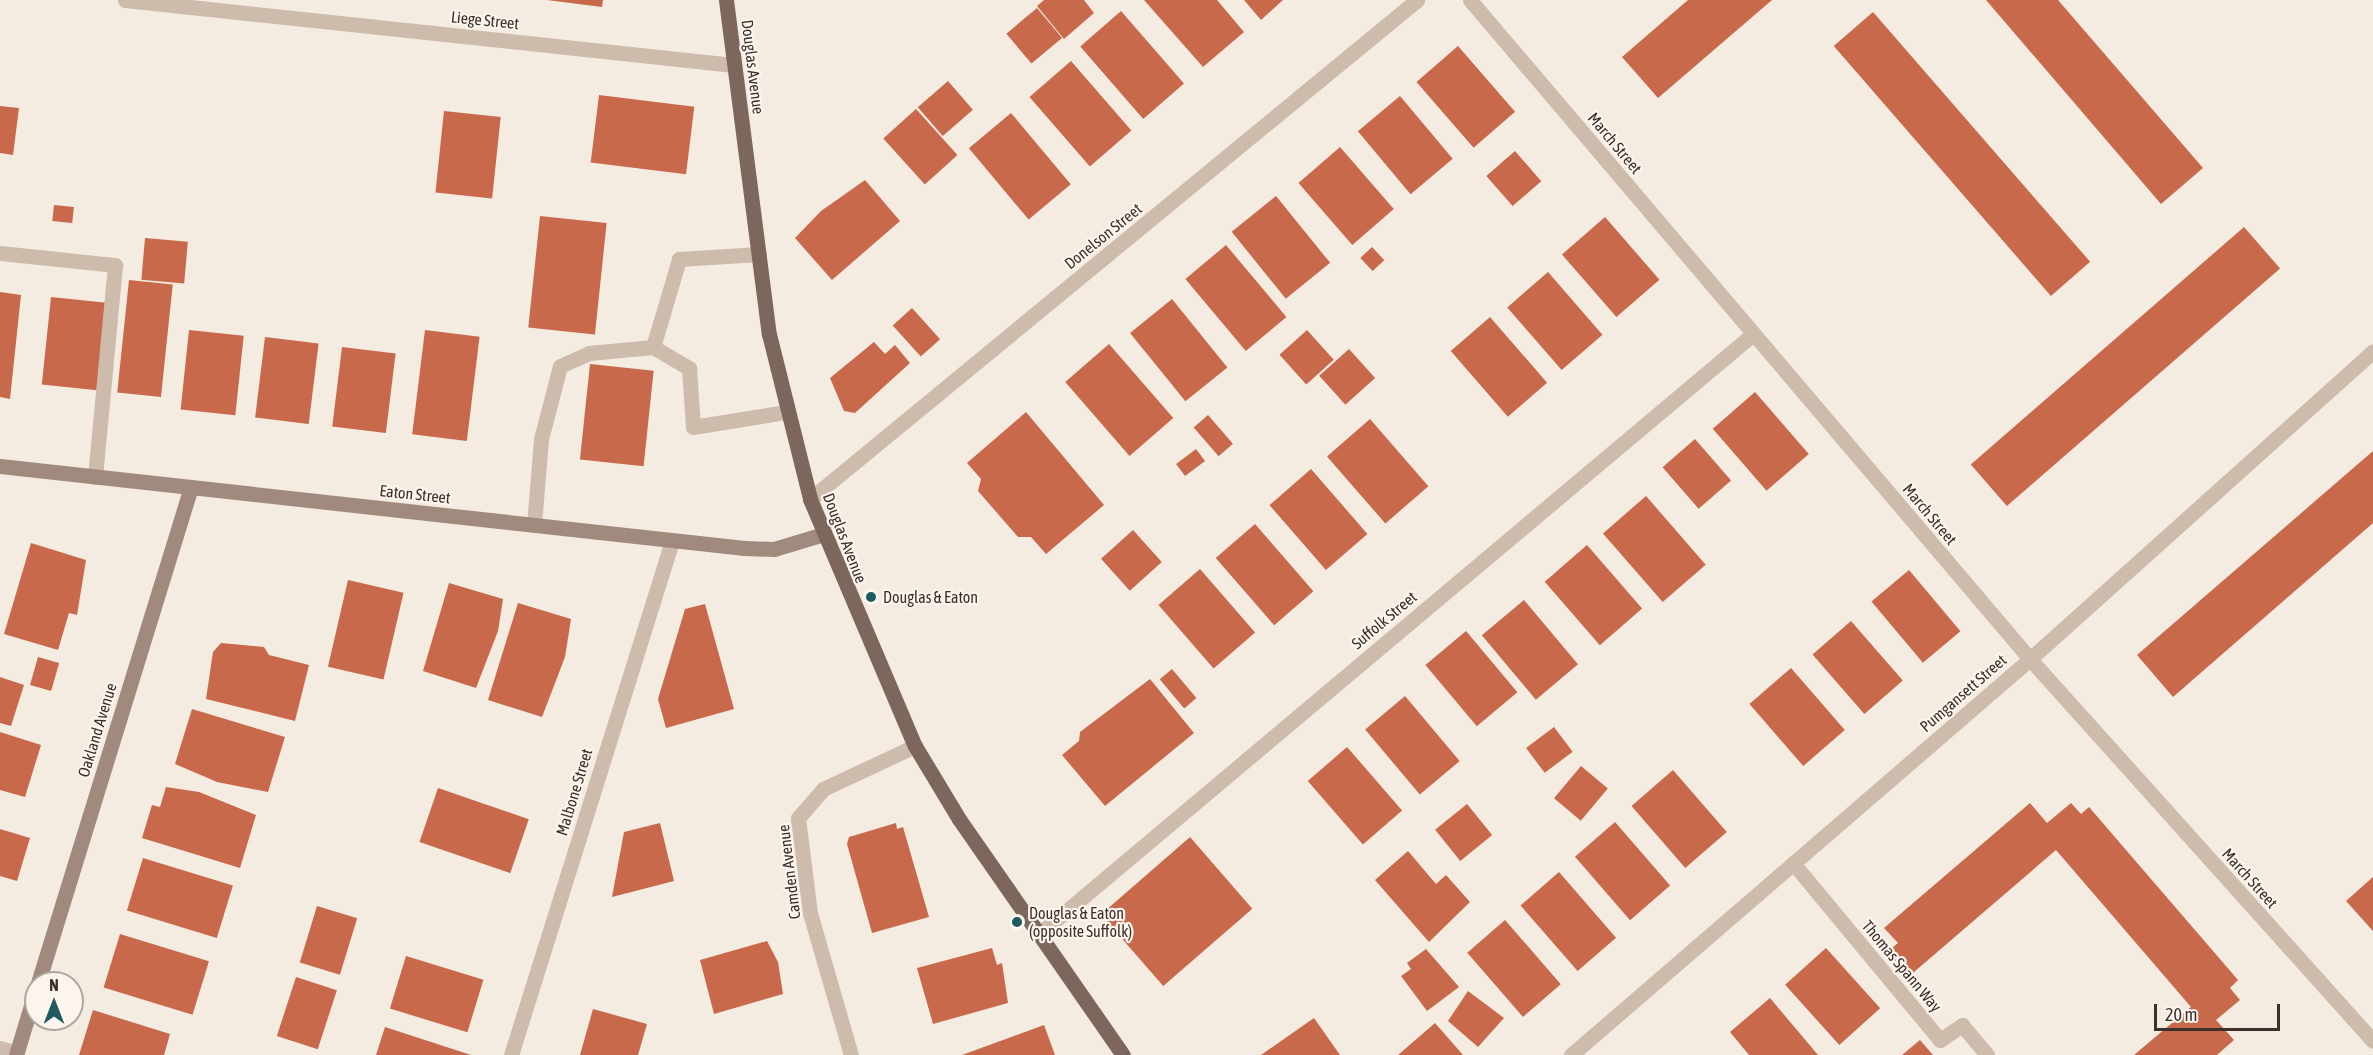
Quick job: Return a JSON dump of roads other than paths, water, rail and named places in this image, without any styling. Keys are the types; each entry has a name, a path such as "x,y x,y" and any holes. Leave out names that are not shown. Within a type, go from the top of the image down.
{"main road":[{"name":"Douglas Avenue","path":"726,0 759,254 786,412 810,499 915,746 1039,934 1124,1055"}],"street":[{"name":"Liege Street","path":"125,0 734,65"},
{"name":"Donelson Street","path":"810,499 1417,0"},
{"name":"March Street","path":"1470,0 2030,659 2373,1041"},
{"path":"0,253 115,265 95,477"},
{"path":"653,346 679,259 759,254"},
{"name":"Suffolk Street","path":"1039,934 1753,334"},
{"path":"534,525 541,439 560,366 589,353 653,346 689,368 693,427 786,412"},
{"name":"Pumgansett Street","path":"1571,1055 2030,659 2373,351"},
{"name":"Eaton Street","path":"0,466 672,541 774,549 824,534"},
{"name":"Oakland Avenue","path":"42,971 191,487"},
{"name":"Malbone Street","path":"511,1055 672,541"},
{"name":"Camden Avenue","path":"851,1055 810,913 798,818 823,789 915,746"},
{"name":"Thomas Spann Way","path":"1793,863 1940,1040 1962,1025 1987,1055"},
{"path":"0,1048 16,1054 24,1028"}],"place":[{"name":"Douglas & Eaton","path":"871,597"},
{"name":"Douglas & Eaton (opposite Suffolk)","path":"1017,922"}]}
